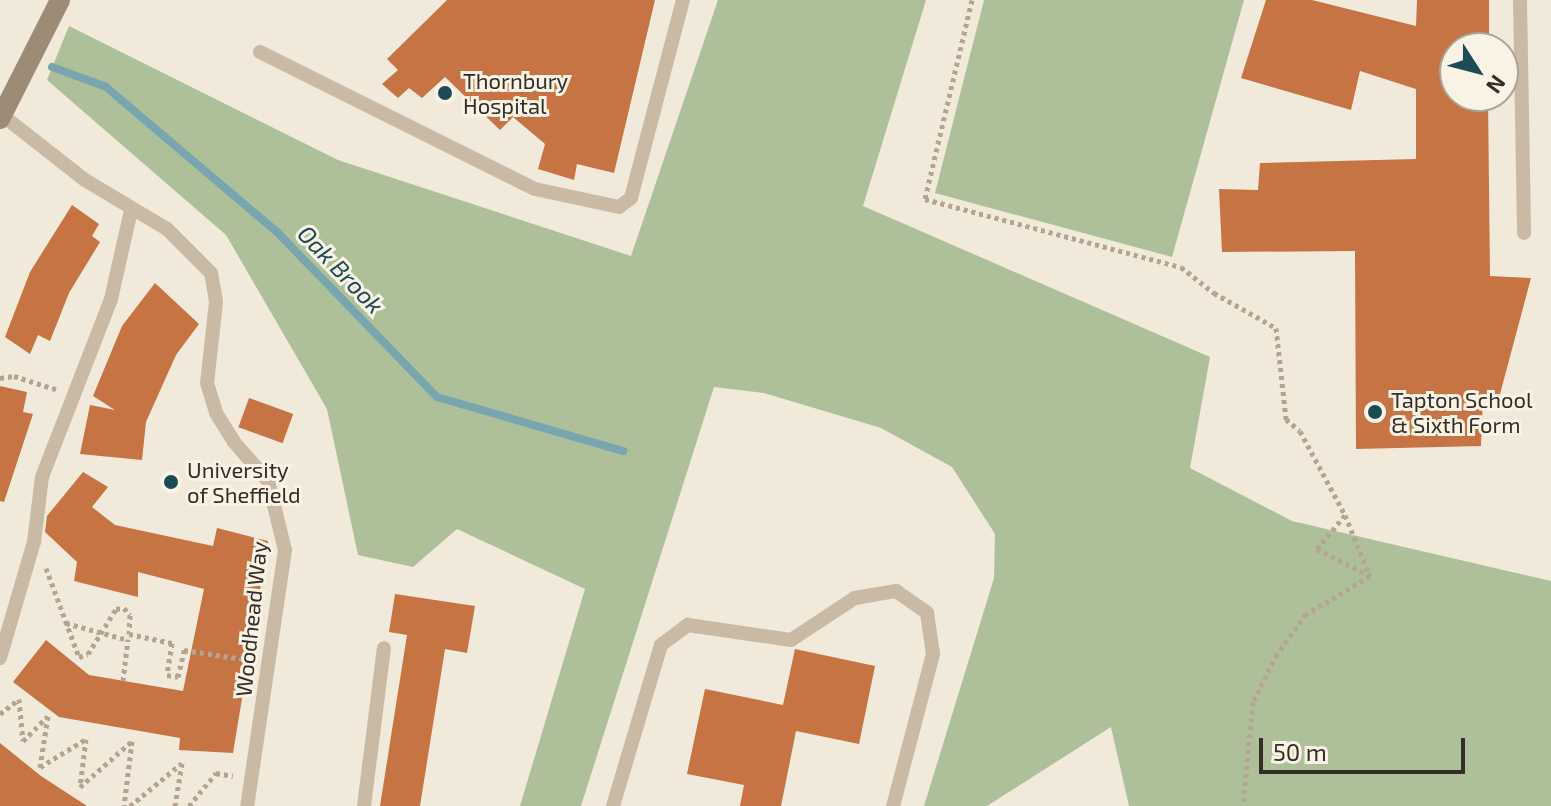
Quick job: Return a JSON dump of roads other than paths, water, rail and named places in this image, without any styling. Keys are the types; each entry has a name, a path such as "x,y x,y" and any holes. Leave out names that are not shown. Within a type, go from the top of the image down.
{"street":[{"path":"1,117 60,0"}],"lane":[{"path":"260,52 535,189 619,207 631,198 683,0"},
{"path":"1520,0 1524,233"},
{"name":"Woodhead Way","path":"1,117 131,210 179,238 211,273 216,302 207,383 216,413 234,442 268,481 285,550 247,806"},
{"path":"0,658 34,542 42,477 70,395 111,299 131,210"},
{"path":"613,806 661,645 688,625 791,640 855,598 896,591 927,613 933,654 893,806"},
{"path":"364,806 384,648"}],"waterway":[{"name":"Oak Brook","path":"52,67 106,87 278,233 437,397 623,451"}],"place":[{"name":"Thornbury Hospital","path":"445,93"},
{"name":"Tapton School & Sixth Form","path":"1375,412"},
{"name":"University of Sheffield","path":"171,482"}]}
